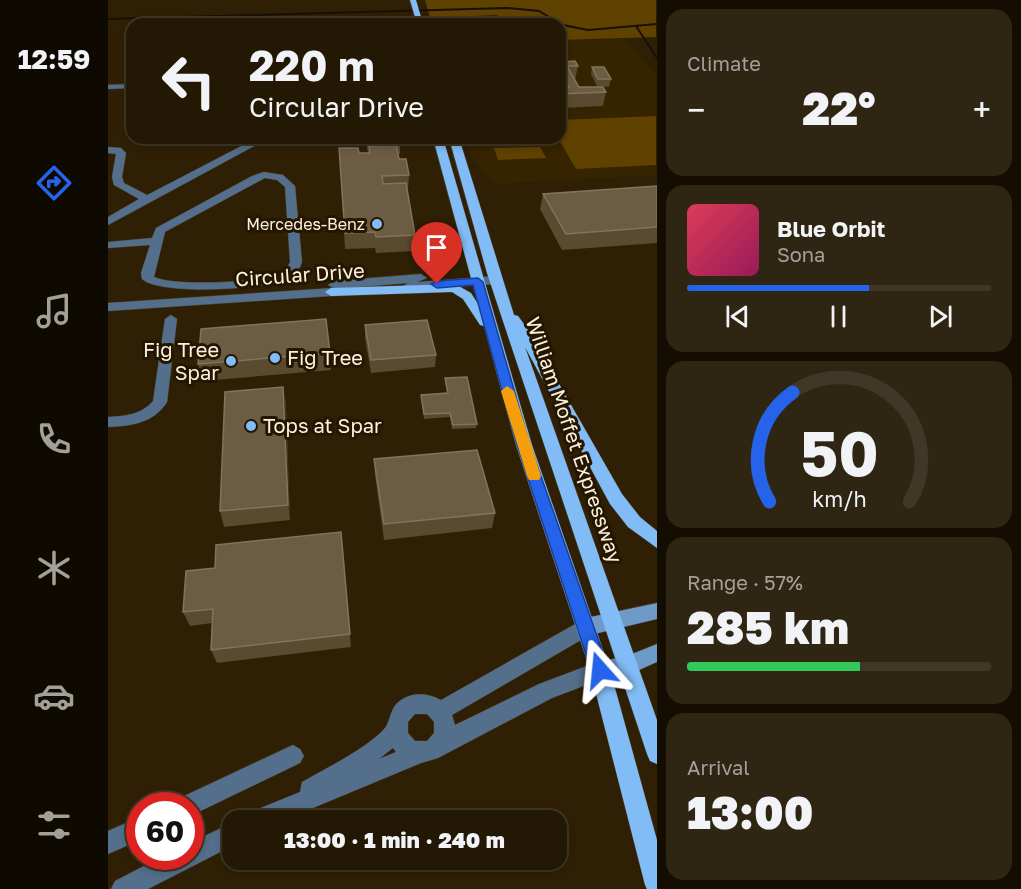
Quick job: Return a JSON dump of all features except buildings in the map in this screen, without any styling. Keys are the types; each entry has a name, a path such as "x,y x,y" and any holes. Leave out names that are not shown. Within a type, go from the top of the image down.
{"main road":[{"path":"406,7 409,18"},
{"path":"440,144 524,445 600,670 657,885"},
{"name":"William Moffet Expressway","path":"456,144 494,277 657,754"},
{"path":"331,292 455,288 467,296 490,329"},
{"path":"508,317 517,322 521,328 616,500 634,522 657,541"},
{"path":"586,627 657,611"},
{"path":"600,670 627,665 657,653"}],"street":[{"path":"108,87 126,86"},
{"path":"108,222 119,213 252,144"},
{"path":"108,150 118,150 122,153 117,177 119,185 147,199"},
{"path":"274,176 285,180 290,186 296,266 282,277 192,286 156,283 148,279 147,273 152,263 156,241 164,228 255,178 274,176"},
{"path":"108,244 156,241"},
{"name":"Circular Drive","path":"108,301 494,277"},
{"name":"Circular Drive","path":"108,308 331,292 477,278"},
{"path":"108,422 135,419 151,412 160,402 171,319"},
{"path":"439,712 586,627"},
{"path":"284,810 419,753 434,750 441,744 546,691 600,670"},
{"path":"419,753 405,746 397,732 400,716 411,706 425,704 439,712 446,727 441,744"},
{"path":"278,810 350,766 397,732"},
{"path":"204,798 293,756"},
{"path":"108,843 126,835"},
{"path":"204,848 222,839"},
{"path":"123,889 161,870"}],"shaded area":[{"path":"425,0 656,0 656,37 566,40 566,18 499,18 497,15 430,18"},
{"path":"623,39 656,74 656,175 493,184 472,156 468,144 566,144 566,41"},
{"path":"656,116 656,165 576,169 561,144 566,144 566,120"},
{"path":"540,147 546,158 498,160 494,148"}],"waterway":[{"path":"144,18 507,8 539,11 551,18"},
{"path":"108,19 126,19"},
{"path":"566,26 588,30 657,24"},
{"path":"636,26 657,58"}],"slow traffic":[{"path":"507,391 534,476"}],"place":[{"name":"Mercedes-Benz","path":"377,224"},
{"name":"Fig Tree","path":"275,358"},
{"name":"Fig Tree Spar","path":"231,361"},
{"name":"Tops at Spar","path":"251,426"}],"route":[{"path":"437,284 478,282 500,368 524,445 600,670"}]}
